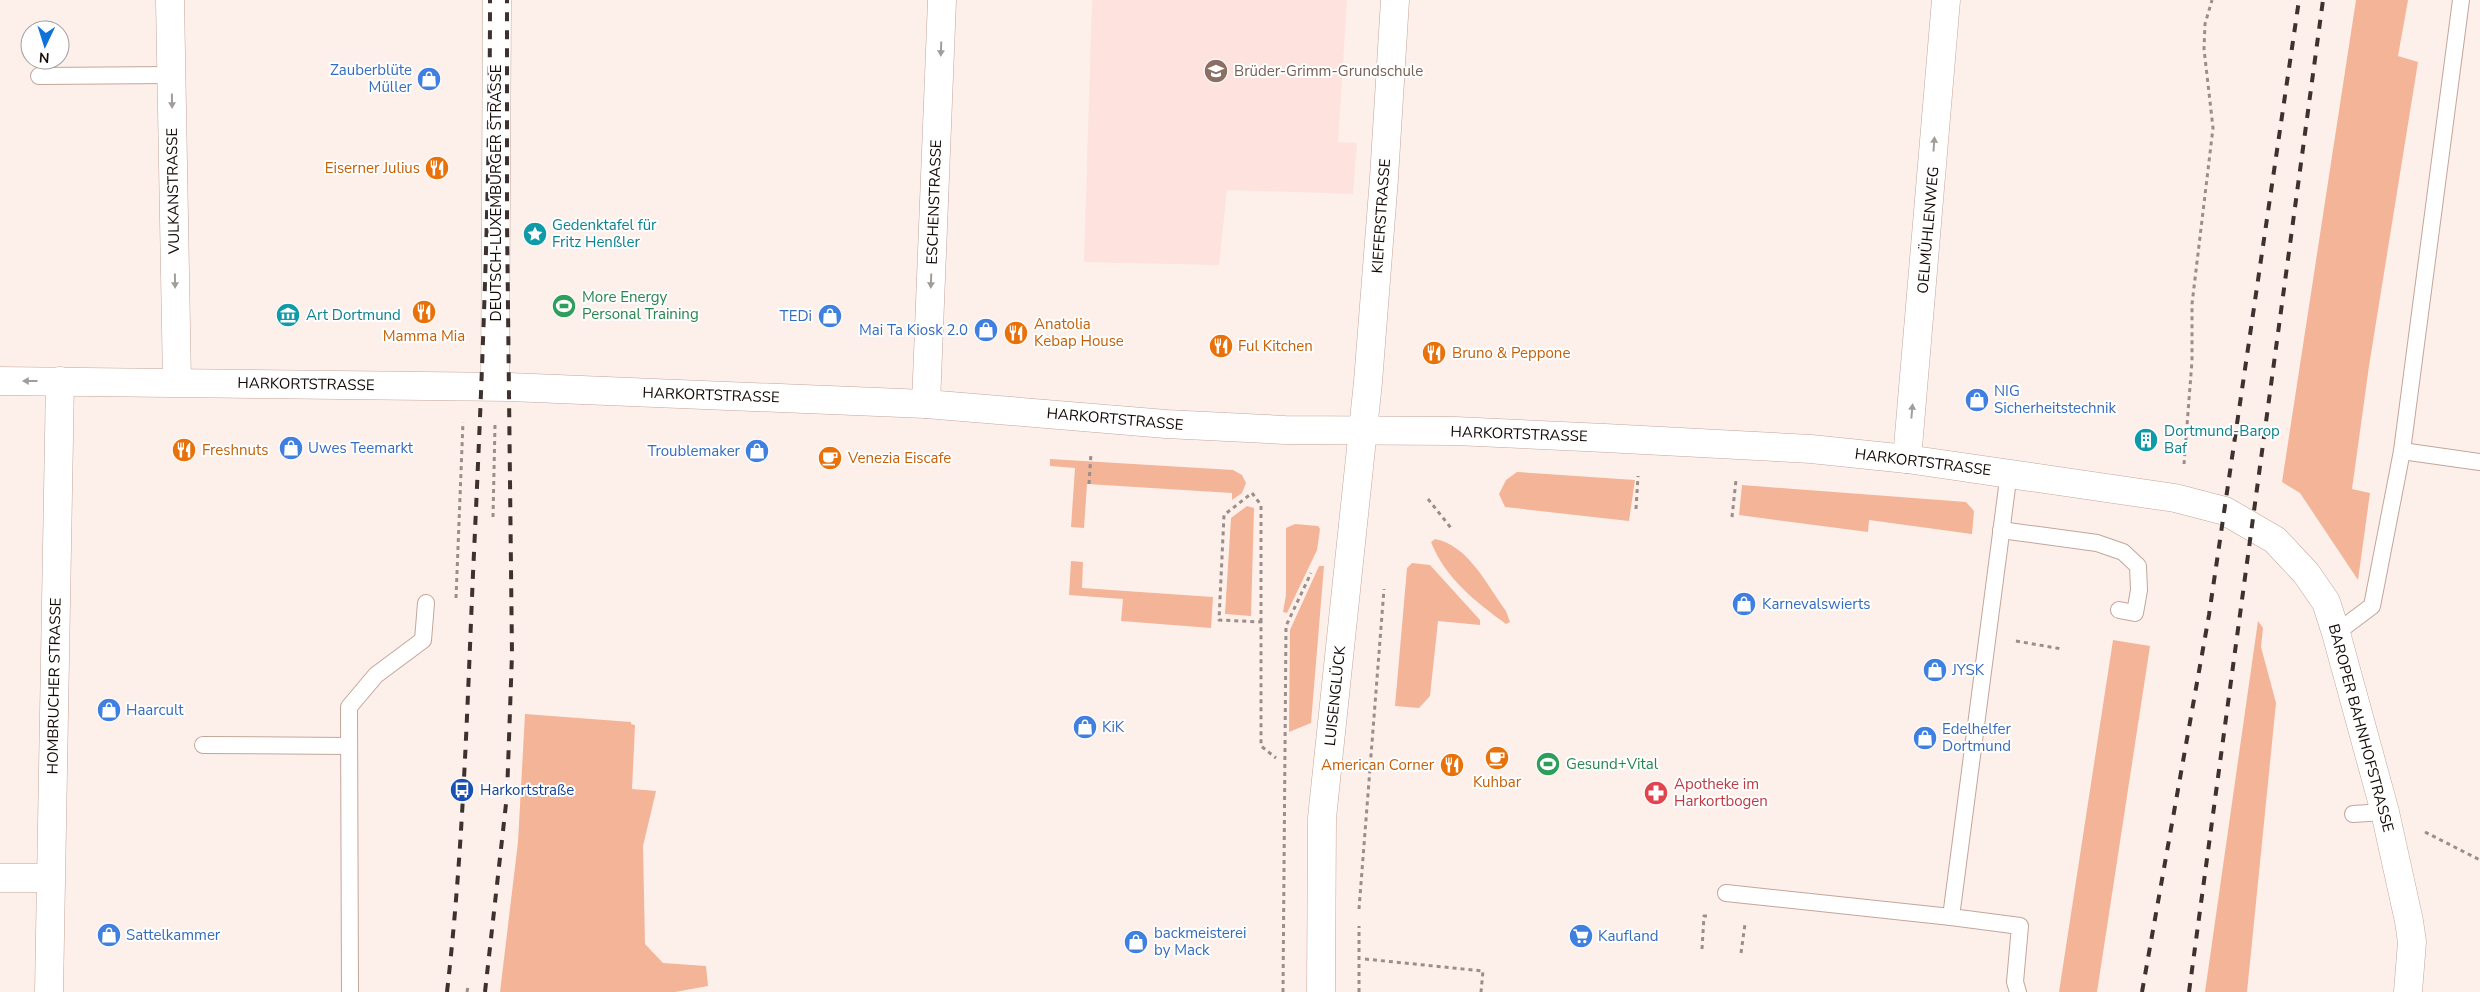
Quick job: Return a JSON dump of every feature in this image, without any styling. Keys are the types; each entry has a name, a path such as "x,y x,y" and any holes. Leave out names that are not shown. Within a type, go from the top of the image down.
{"street":[{"name":"VULKANSTRASSE","path":"170,0 177,382"},
{"name":"DEUTSCH-LUXEMBURGER STRASSE","path":"495,386 497,0"},
{"name":"ESCHENSTRASSE","path":"926,404 942,0"},
{"name":"KIEFERSTRASSE","path":"1361,431 1368,372 1384,178 1395,0"},
{"name":"OELMÜHLENWEG","path":"1907,459 1946,0"},
{"name":"HARKORTSTRASSE","path":"0,380 495,386 926,404 1166,424 1361,431 1455,431 1811,449 2009,472 2181,500 2225,511"},
{"name":"HOMBRUCHER STRASSE","path":"49,992 60,381"},
{"name":"LUISENGLÜCK","path":"1321,992 1322,818 1361,431"},
{"name":"BAROPER BAHNHOFSTRASSE","path":"2225,511 2275,540 2306,573 2326,602 2385,812 2410,920 2412,942 2408,992"},
{"path":"0,878 50,878"}],"lane":[{"path":"2336,633 2372,606 2402,451 2461,0"},
{"path":"38,76 171,75"},
{"path":"2402,451 2480,462"},
{"path":"1951,917 2009,472"},
{"path":"2001,530 2097,543 2123,552 2138,566 2139,590 2134,613 2119,610"},
{"path":"350,992 349,707 376,675 423,640 426,603"},
{"path":"203,745 349,746"},
{"path":"2353,814 2385,812"},
{"path":"1726,893 2020,926 2015,982 2018,992"}],"path":[{"path":"2181,500 2192,361 2192,304 2213,137 2204,49 2205,24 2212,0"},
{"path":"426,603 456,598 465,386"},
{"path":"493,517 494,425"},
{"path":"1089,484 1091,453"},
{"path":"1636,509 1638,476"},
{"path":"1732,518 1736,480"},
{"path":"1260,622 1219,620 1224,515 1252,493 1261,505 1261,746 1276,758"},
{"path":"1428,499 1451,528"},
{"path":"1359,992 1359,908 1384,586"},
{"path":"1987,636 2062,649"},
{"path":"2385,812 2480,860"},
{"path":"1702,949 1704,916 1712,917"},
{"path":"1741,953 1745,921"},
{"path":"1366,959 1483,972 1480,992"},
{"path":"467,992 468,987"}],"shaded area":[{"name":"Brüder-Grimm-Grundschule","path":"1092,0 1347,0 1338,142 1357,143 1353,194 1227,190 1219,265 1084,262"},
{"path":"2356,0 2408,0 2398,56 2418,62 2369,366 2352,489 2370,493 2358,580 2300,493 2282,482"},
{"path":"1050,459 1233,470 1242,475 1246,483 1242,493 1232,500 1232,493 1087,484 1084,528 1071,527 1075,468 1050,466"},
{"path":"1517,472 1635,480 1629,521 1505,507 1499,494 1506,480"},
{"path":"1742,485 1966,502 1974,511 1972,534 1869,520 1868,532 1739,515"},
{"path":"1247,506 1254,508 1251,616 1225,614 1231,518"},
{"path":"1295,524 1318,526 1320,529 1317,550 1287,613 1283,612 1286,595 1286,528"},
{"path":"1435,539 1447,543 1467,558 1484,578 1506,611 1510,622 1506,624 1462,588 1444,567 1437,555 1431,542"},
{"path":"1071,561 1083,562 1082,588 1213,597 1211,628 1121,621 1123,599 1069,595"},
{"path":"1412,563 1430,565 1480,620 1480,625 1438,621 1430,696 1419,708 1395,706 1407,568"},
{"path":"1319,566 1324,566 1311,723 1289,732 1290,630"},
{"path":"2258,621 2263,628 2261,647 2276,703 2247,992 2205,992"},
{"path":"2113,640 2150,646 2097,992 2059,992"},
{"path":"525,714 631,722 631,724 635,725 632,789 656,791 643,846 645,944 663,963 706,966 708,986 675,992 500,992 518,842"}],"railway":[{"path":"447,992 457,888 464,783 485,287 490,0"},
{"path":"485,992 507,795 512,654 507,221 507,0"},
{"path":"2142,992 2209,615 2299,0"},
{"path":"2189,992 2323,0"}],"place":[{"name":"Brüder-Grimm-Grundschule","path":"1216,71"},
{"name":"Zauberblüte Müller","path":"429,79"},
{"name":"Eiserner Julius","path":"437,168"},
{"name":"Gedenktafel für Fritz Henßler","path":"535,234"},
{"name":"More Energy Personal Training","path":"564,306"},
{"name":"Mamma Mia","path":"424,312"},
{"name":"Art Dortmund","path":"288,315"},
{"name":"TEDi","path":"830,316"},
{"name":"Mai Ta Kiosk 2.0","path":"986,330"},
{"name":"Anatolia Kebap House","path":"1016,333"},
{"name":"Ful Kitchen","path":"1221,346"},
{"name":"Bruno & Peppone","path":"1434,353"},
{"name":"NIG Sicherheitstechnik","path":"1977,400"},
{"name":"Dortmund-Barop Baf","path":"2146,440"},
{"name":"Uwes Teemarkt","path":"291,448"},
{"name":"Freshnuts","path":"184,450"},
{"name":"Troublemaker","path":"757,451"},
{"name":"Venezia Eiscafe","path":"830,458"},
{"name":"Karnevalswierts","path":"1744,604"},
{"name":"JYSK","path":"1935,670"},
{"name":"Haarcult","path":"109,710"},
{"name":"KiK","path":"1085,727"},
{"name":"Edelhelfer Dortmund","path":"1925,738"},
{"name":"Kuhbar","path":"1497,758"},
{"name":"Gesund+Vital","path":"1548,764"},
{"name":"American Corner","path":"1452,765"},
{"name":"Harkortstraße","path":"462,790"},
{"name":"Apotheke im Harkortbogen","path":"1656,793"},
{"name":"Sattelkammer","path":"109,935"},
{"name":"Kaufland","path":"1581,936"},
{"name":"backmeisterei by Mack","path":"1136,942"}]}
